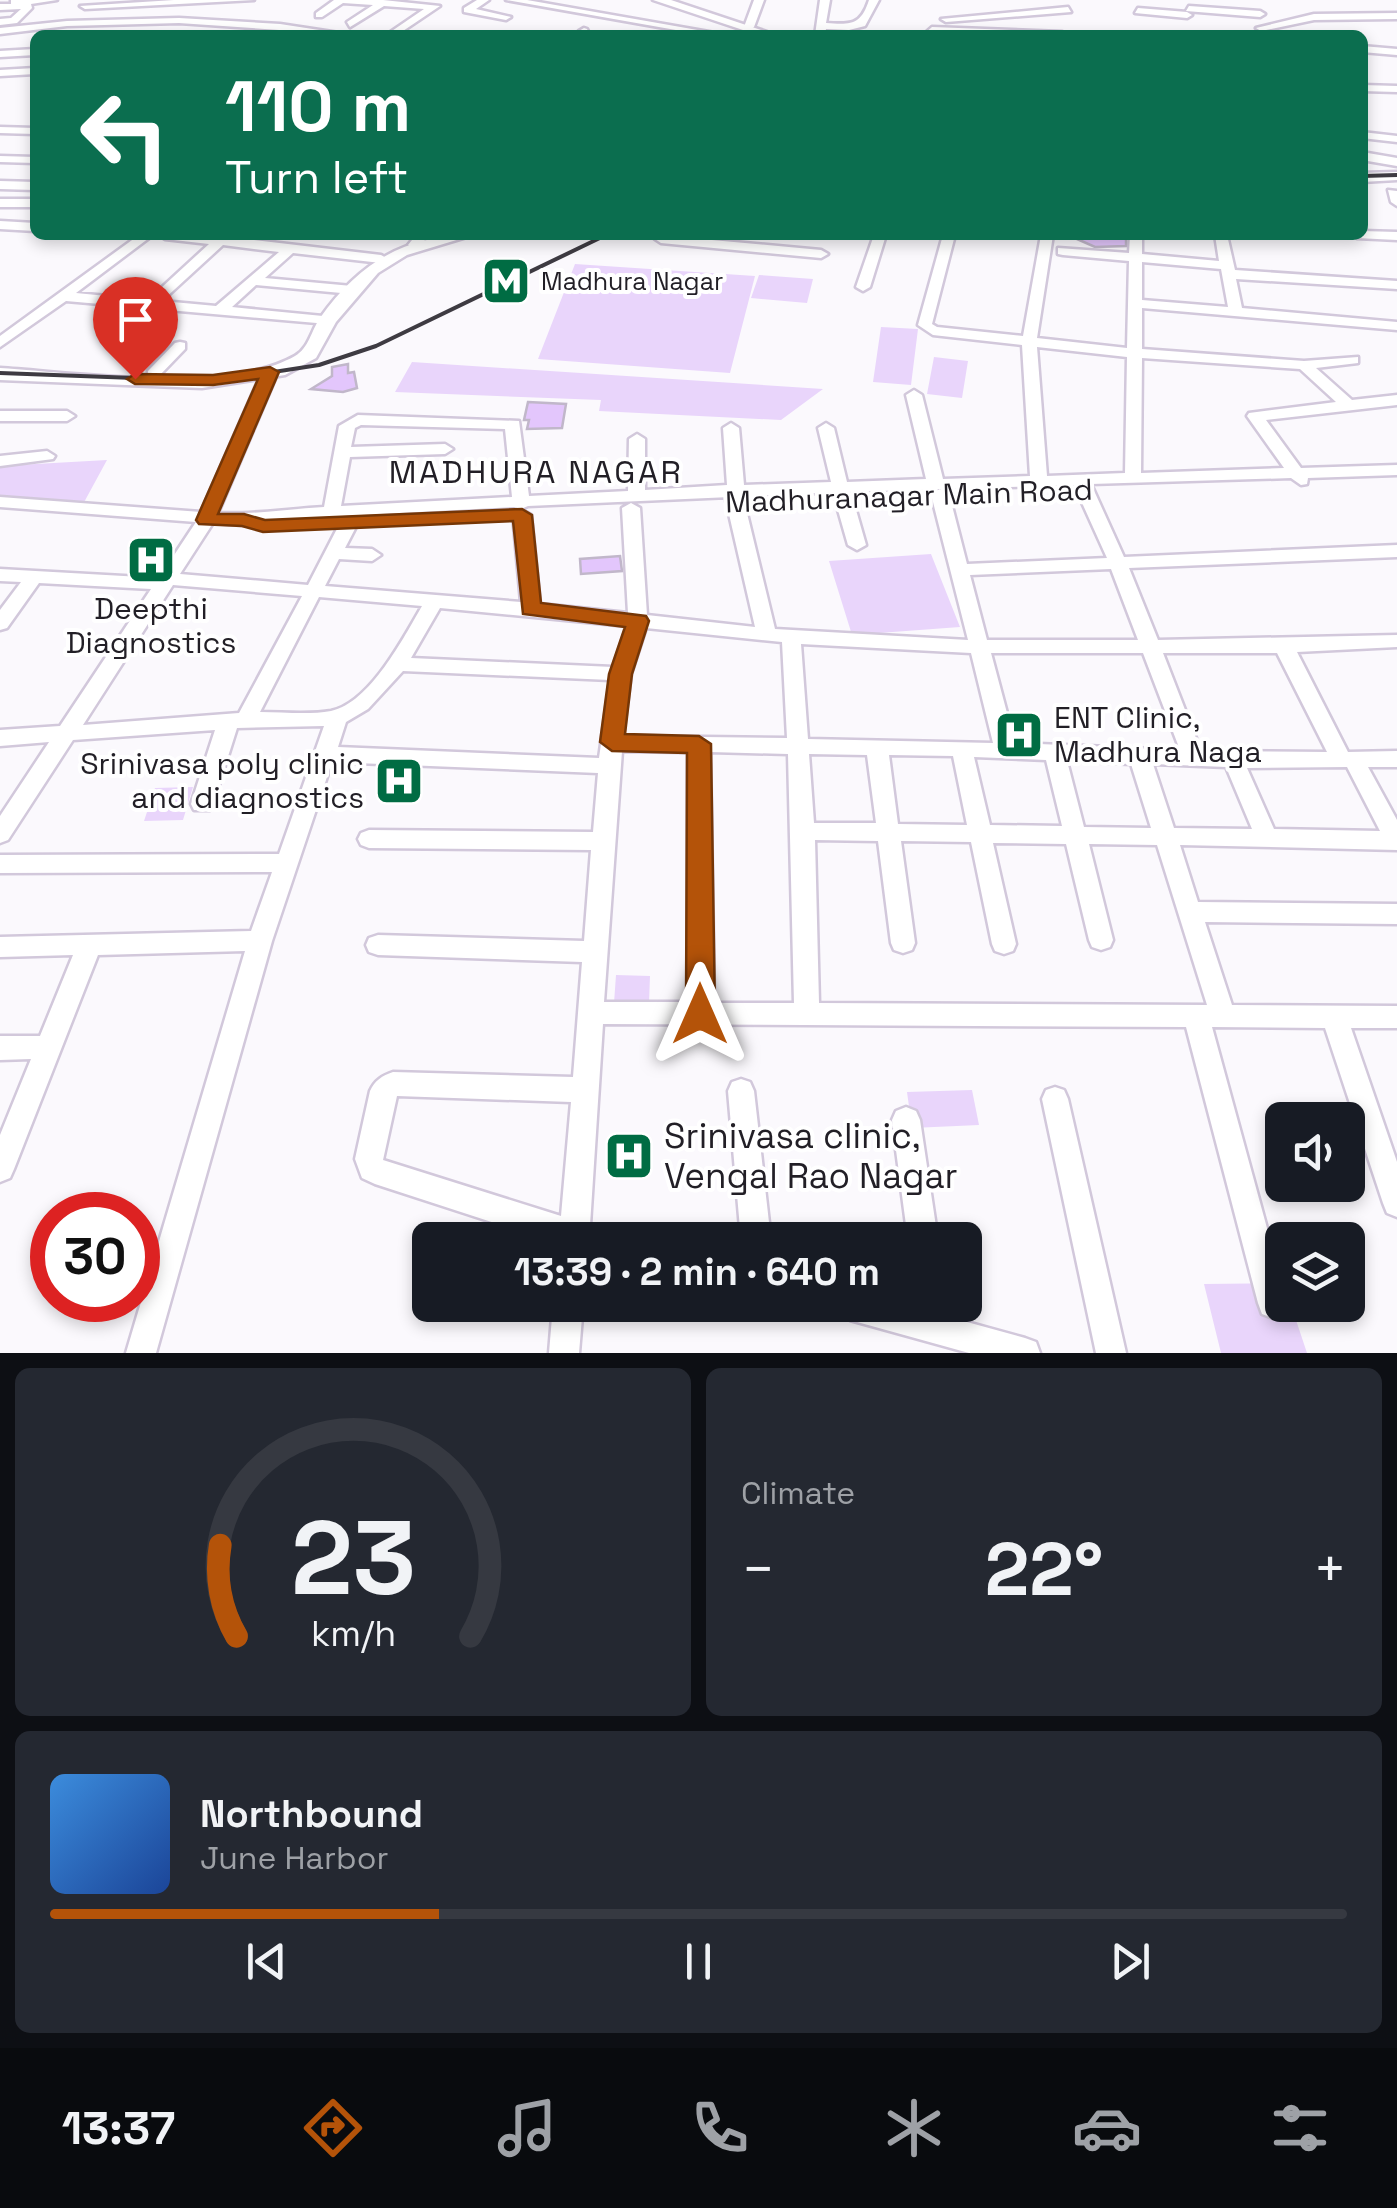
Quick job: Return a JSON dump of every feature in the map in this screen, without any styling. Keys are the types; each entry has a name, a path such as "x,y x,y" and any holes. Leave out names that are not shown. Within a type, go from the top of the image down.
{"main road":[{"path":"662,0 758,30"},
{"path":"1368,154 1397,159"},
{"path":"1368,175 1397,173"},
{"path":"0,371 218,374 262,367 291,357 325,325 380,260 419,240"},
{"path":"0,371 195,381 270,372 305,357 324,334 325,325"}],"street":[{"path":"10,4 52,0"},
{"path":"77,23 87,3 248,0"},
{"path":"224,22 256,0"},
{"path":"319,15 340,0 434,7"},
{"path":"399,30 446,0"},
{"path":"484,0 467,10 506,17"},
{"path":"555,8 581,0"},
{"path":"825,0 820,30 860,27 868,22 874,0"},
{"path":"1258,0 1258,30"},
{"path":"494,26 517,1 690,30"},
{"path":"348,29 383,3"},
{"path":"750,27 754,3"},
{"path":"0,22 14,21 29,6 10,4"},
{"path":"938,20 966,13 1068,5 1066,30"},
{"path":"1142,7 1260,14"},
{"path":"966,13 979,30"},
{"path":"1262,30 1314,17 1397,16"},
{"path":"172,30 182,21"},
{"path":"0,32 77,23 182,21 224,22 274,30"},
{"path":"1368,39 1397,39"},
{"path":"10,41 30,41"},
{"path":"1368,50 1397,52"},
{"path":"0,54 30,52"},
{"path":"0,72 30,71"},
{"path":"1372,74 1382,88"},
{"path":"1368,88 1397,90"},
{"path":"0,130 30,132"},
{"path":"1368,137 1397,139"},
{"path":"0,159 30,160"},
{"path":"0,171 15,159"},
{"path":"0,185 30,180"},
{"path":"0,202 30,203"},
{"path":"0,225 30,227"},
{"path":"1368,235 1397,236"},
{"path":"0,343 139,240"},
{"path":"151,304 220,240"},
{"path":"256,240 380,260"},
{"path":"718,240 776,242 821,254"},
{"path":"863,286 878,240"},
{"path":"949,240 926,328 1135,354 1304,366 1353,360"},
{"path":"1039,482 1029,342 1045,240"},
{"path":"1132,478 1136,240"},
{"path":"1222,240 1236,314"},
{"path":"220,310 291,248"},
{"path":"1063,252 1397,285"},
{"path":"254,281 352,290"},
{"path":"60,296 220,310 325,325"},
{"path":"98,318 119,301"},
{"path":"1134,303 1397,326"},
{"path":"1377,326 1397,345"},
{"path":"153,374 180,346"},
{"path":"1304,366 1349,406"},
{"path":"0,834 206,520 270,372"},
{"path":"914,395 1006,751"},
{"path":"1301,480 1255,416 1397,400"},
{"path":"0,416 67,416"},
{"path":"202,804 237,721 318,590 335,553 341,452 347,426 358,420 513,424 531,609"},
{"path":"731,428 735,495 779,636 796,746 803,831 807,1015"},
{"path":"826,428 857,544"},
{"path":"581,1222 585,1090 610,754 621,674 638,621 634,502 638,439"},
{"path":"341,452 444,450"},
{"path":"0,461 47,456"},
{"name":"Madhuranagar Main Road","path":"0,502 244,520 263,526 735,495 1301,480 1397,470"},
{"name":"Madhuranagar Main Road","path":"938,489 1039,482 1083,485 1132,478 1397,482"},
{"path":"1083,485 1119,565 1194,759"},
{"path":"959,570 1397,551"},
{"path":"335,553 372,555"},
{"path":"0,575 318,590 779,636 977,647 1284,646 1397,641"},
{"path":"0,624 35,575"},
{"path":"0,738 338,718 361,704 398,664 434,600"},
{"path":"1284,646 1397,840"},
{"path":"398,664 621,674"},
{"path":"141,1353 260,940 338,718"},
{"path":"699,744 700,1014"},
{"path":"325,754 610,754 699,744 1232,760 1397,758"},
{"path":"877,747 904,942"},
{"path":"962,749 1004,944"},
{"path":"1055,754 1101,940"},
{"path":"1140,757 1191,912 1209,1016 1265,1267"},
{"path":"1232,760 1268,838"},
{"path":"803,831 1397,840"},
{"path":"370,840 604,841"},
{"path":"0,864 287,863"},
{"path":"1191,912 1397,914"},
{"path":"0,947 260,940"},
{"path":"378,945 595,952"},
{"path":"0,1168 90,946"},
{"path":"590,1014 1397,1017"},
{"path":"1334,1017 1397,1202"},
{"path":"0,1048 47,1047"},
{"path":"527,1222 372,1170 368,1158 383,1091 393,1084 585,1090"},
{"path":"741,1090 754,1222"},
{"path":"1054,1099 1111,1353"},
{"path":"906,1120 920,1222"},
{"path":"564,1353 567,1322"},
{"path":"949,1322 1025,1353"}],"shaded area":[{"path":"575,264 755,276 730,373 538,359"},
{"path":"759,275 813,279 807,303 751,298"},
{"path":"881,327 918,329 911,385 873,382"},
{"path":"934,357 968,361 962,398 927,394"},
{"path":"412,362 823,389 781,420 599,411 601,400 395,392"},
{"path":"107,460 82,506 0,500 0,466"},
{"path":"931,554 960,627 852,635 829,561"},
{"path":"193,787 183,820 144,821 155,788"},
{"path":"616,975 650,976 649,1003 614,1003"},
{"path":"972,1090 979,1125 912,1128 907,1092"},
{"path":"1265,1283 1265,1322 1297,1322 1307,1353 1221,1353 1204,1284"}],"building":[{"path":"1079,240 1126,240 1126,246 1095,247"},
{"path":"348,364 348,373 354,372 357,388 343,392 311,389 332,376 332,367"},
{"path":"528,402 566,404 562,428 527,429 529,420 524,420"},
{"path":"620,556 622,571 581,574 580,559"}],"railway":[{"path":"1368,176 1397,175"},
{"path":"0,373 215,381 319,365 376,346 596,240"}],"place":[{"name":"Madhura Nagar","path":"506,281"},
{"name":"Deepthi Diagnostics","path":"151,560"},
{"name":"ENT Clinic, Madhura Naga","path":"1019,735"},
{"name":"Srinivasa poly clinic and diagnostics","path":"399,781"},
{"name":"Srinivasa clinic, Vengal Rao Nagar","path":"629,1156"}],"district":[{"name":"MADHURA NAGAR","path":"536,472"}],"route":[{"path":"135,379 195,381 270,372 206,520 244,520 263,526 522,515 531,609 638,621 621,674 612,742 699,744 700,1014"}]}
